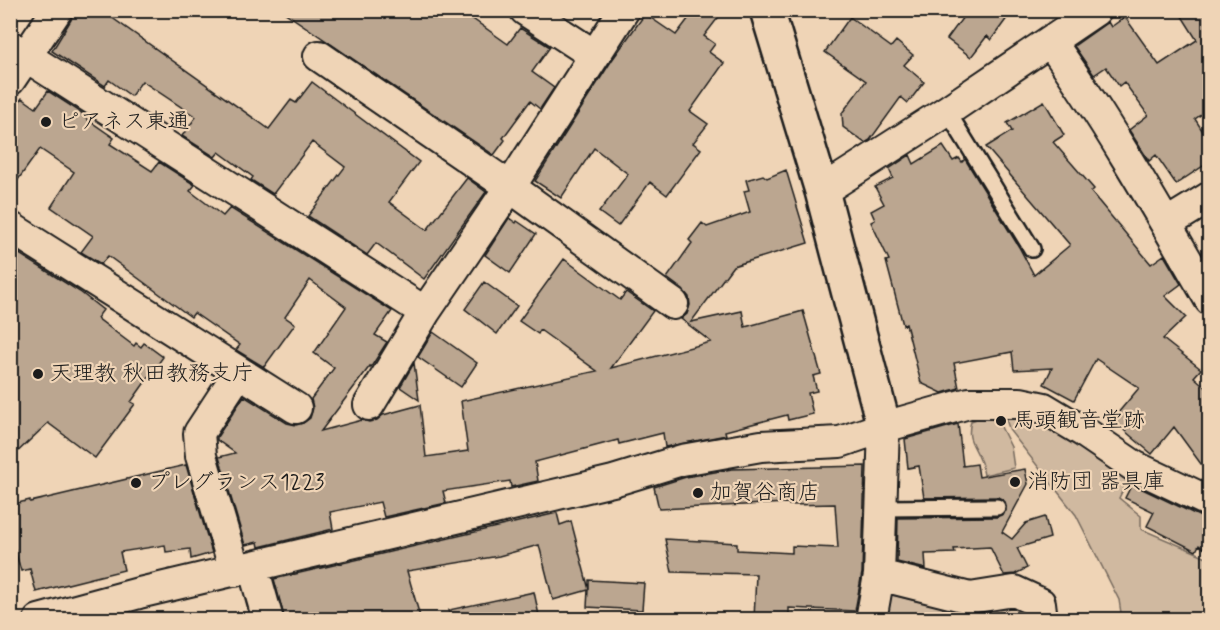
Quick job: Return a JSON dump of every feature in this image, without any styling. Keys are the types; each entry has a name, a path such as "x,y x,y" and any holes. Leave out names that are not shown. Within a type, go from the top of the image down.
{"street":[{"path":"57,10 16,61 425,312"},
{"path":"525,10 594,55"},
{"path":"369,405 425,312 624,10"},
{"path":"768,10 822,190 884,427 879,575 871,620"},
{"path":"822,190 947,111 1096,10"},
{"path":"1050,41 1088,94 1209,300"},
{"path":"320,56 510,186 673,304"},
{"path":"1166,224 1209,197"},
{"path":"10,227 296,408"},
{"path":"239,372 199,433 201,456 244,569 268,620"},
{"path":"39,620 139,593 613,481 682,460 761,446 840,442 969,403 1020,403 1044,408 1134,466 1209,502"},
{"path":"879,575 970,598 1014,591 1040,603 1042,620"}],"lane":[{"path":"947,111 1032,249"},
{"path":"881,508 997,507"}],"shaded area":[{"path":"1020,410 1132,471 1119,498 1141,516 1141,529 1209,558 1209,619 1122,619 1119,600 1076,515 1010,431 1003,411"},
{"path":"994,413 1011,447 1014,468 984,475 969,433 971,421"},
{"path":"888,594 943,607 941,619 884,620"}],"building":[{"path":"74,10 101,10 269,129 291,100 296,103 312,82 419,162 389,202 427,230 467,178 486,192 424,279 376,243 367,255 308,216 345,167 312,142 273,194 251,180 253,177 219,152 215,157 182,136 196,117 142,81 131,96 109,80 105,86 52,51 71,20"},
{"path":"281,10 460,10 508,44 520,28 550,47 532,72 554,88 540,109 530,101 503,138 505,140 494,155"},
{"path":"695,10 724,10 704,36 715,44 709,52 724,63 690,111 708,124 693,143 701,149 667,195 650,182 618,226 599,212 628,174 594,148 561,198 535,181 612,60 645,14 676,35"},
{"path":"968,10 1013,10 991,40 987,36 971,57 947,39"},
{"path":"1178,10 1209,10 1209,109 1195,119 1209,141 1209,162 1176,184 1156,155 1149,161 1129,130 1148,115 1124,82 1119,86 1106,67 1094,75 1074,46 1108,22 1111,27 1125,17 1159,65 1197,40"},
{"path":"850,17 891,47 896,41 913,55 904,65 924,82 908,103 901,97 870,140 865,143 843,127 842,113 866,81 825,52"},
{"path":"48,91 85,115 84,117 114,138 110,144 152,171 159,162 195,185 190,191 223,216 230,208 392,311 375,335 387,342 371,367 321,431 362,420 369,422 377,420 383,415 420,405 426,457 468,451 461,401 597,371 540,330 538,334 519,321 564,259 620,300 626,292 653,311 611,368 711,342 681,319 687,314 690,305 689,297 667,278 692,243 689,240 702,223 707,227 750,212 744,191 749,190 746,180 763,175 767,178 786,170 808,243 733,266 691,322 742,311 745,327 803,311 821,374 813,376 817,391 808,393 813,414 788,420 787,415 725,431 726,435 665,447 663,433 619,444 618,440 535,462 538,481 511,487 510,481 443,491 446,503 384,517 380,502 330,512 333,529 259,547 258,542 245,545 219,457 235,453 217,440 217,437 244,396 287,423 296,425 310,418 313,408 311,399 334,368 314,353 346,307 310,280 285,317 295,324 264,367 236,350 240,345 194,313 191,317 108,256 101,264 81,252 93,236 51,207 74,172 40,149 10,191 10,115 22,98 36,108"},
{"path":"1044,101 1064,135 1053,142 1094,189 1091,192 1151,264 1164,255 1181,284 1165,296 1186,317 1163,339 1201,369 1194,377 1209,390 1209,475 1174,427 1152,454 1112,420 1139,388 1096,359 1074,400 1044,384 1052,368 1014,370 1012,352 954,363 959,388 942,393 921,383 906,324 903,325 886,261 889,260 871,222 875,220 871,211 884,204 875,187 893,178 889,169 910,155 914,164 943,146 953,161 959,158 962,162 965,159 1034,275 1070,245 986,147 1012,131 1007,123"},
{"path":"509,218 536,234 510,273 485,255"},
{"path":"10,248 80,292 103,310 97,318 134,346 136,343 141,347 144,343 163,357 131,402 135,404 95,458 48,423 10,459"},
{"path":"484,282 517,306 497,334 465,309"},
{"path":"433,332 477,363 461,387 418,357"},
{"path":"414,363 419,400 400,387"},
{"path":"958,424 963,466 977,464 979,477 1025,469 1028,484 1002,532 1012,539 1026,523 1045,517 1050,538 1017,548 1027,568 1015,574 1004,575 990,547 954,549 955,553 925,554 926,569 897,562 898,518 997,517 1006,511 1005,502 998,497 924,498 919,466 908,468 905,439"},
{"path":"186,465 212,553 191,559 190,549 166,552 165,545 120,552 124,570 36,592 30,569 21,571 10,533 10,505"},
{"path":"865,466 862,573 855,611 789,608 789,620 754,620 756,574 672,572 665,539 737,543 737,550 792,553 792,546 838,548 835,504 789,505 789,503 659,509 654,487 686,477 732,469"},
{"path":"1132,484 1209,519 1209,552 1199,545 1196,551 1147,526 1154,512 1125,498"},
{"path":"557,513 560,525 571,521 589,590 589,580 644,583 642,610 587,607 588,590 553,600 539,545 499,556 407,571 421,620 285,620 274,579"},
{"path":"534,592 540,620 450,620 449,610"}],"place":[{"name":"ピアネス東通","path":"46,122"},
{"name":"天理教 秋田教務支庁","path":"38,374"},
{"name":"馬頭観音堂跡","path":"1001,421"},
{"name":"消防団 器具庫","path":"1015,482"},
{"name":"プレグランス1223","path":"136,483"},
{"name":"加賀谷商店","path":"698,493"}]}
